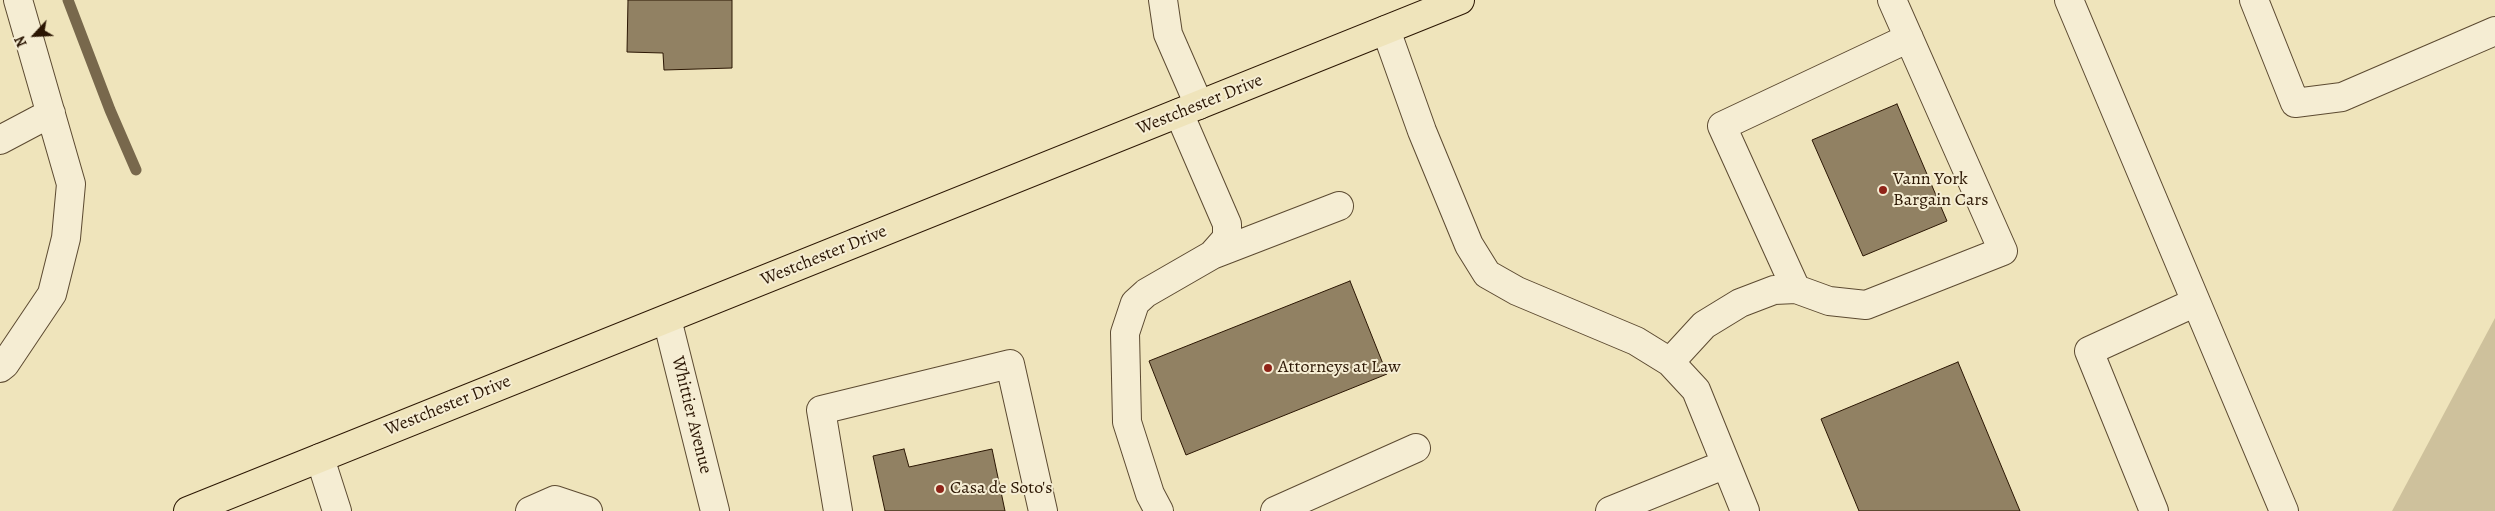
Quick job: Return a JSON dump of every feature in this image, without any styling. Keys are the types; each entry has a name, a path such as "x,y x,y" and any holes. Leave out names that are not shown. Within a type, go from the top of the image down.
{"main road":[{"name":"Westchester Drive","path":"188,511 1460,0"}],"street":[{"path":"0,368 5,364 52,294 66,238 71,184 18,0"},
{"path":"1163,0 1168,34 1189,109 1227,224 1227,238 1212,255"},
{"path":"1670,362 1704,325 1740,303 1774,290 1796,289 1829,301 1866,305 2002,251 1892,0"},
{"path":"2070,0 2284,511"},
{"path":"2254,0 2295,102 2342,97 2495,31"},
{"path":"1386,30 1422,131 1469,244 1486,274 1517,291 1636,341 1670,362 1696,390 1745,511"},
{"path":"1796,289 1722,126 1908,38"},
{"path":"0,140 50,113"},
{"path":"1159,511 1150,494 1127,422 1124,333 1135,303 1146,293 1212,255 1339,206"},
{"path":"2154,511 2089,351 2196,302"},
{"name":"Whittier Avenue","path":"667,319 715,511"},
{"path":"838,511 821,410 1010,364 1043,511"},
{"path":"1275,511 1416,448"},
{"path":"320,458 337,511"},
{"path":"1610,511 1726,464"},
{"path":"530,511 555,500 588,511"}],"shaded area":[{"path":"2495,318 2495,511 2392,511"}],"building":[{"path":"628,0 732,0 732,68 664,70 663,53 627,52"},
{"path":"1897,104 1947,221 1863,256 1812,140"},
{"name":"Attorneys at Law","path":"1350,281 1387,374 1186,455 1149,361"},
{"path":"1958,362 2020,511 1859,511 1821,419"},
{"name":"Casa de Soto's","path":"904,449 909,467 992,449 1005,511 885,511 873,456"}],"waterway":[{"path":"68,0 110,110 136,170"}],"place":[{"name":"Vann York Bargain Cars","path":"1883,190"},
{"name":"Attorneys at Law","path":"1268,368"},
{"name":"Casa de Soto's","path":"940,489"}]}
